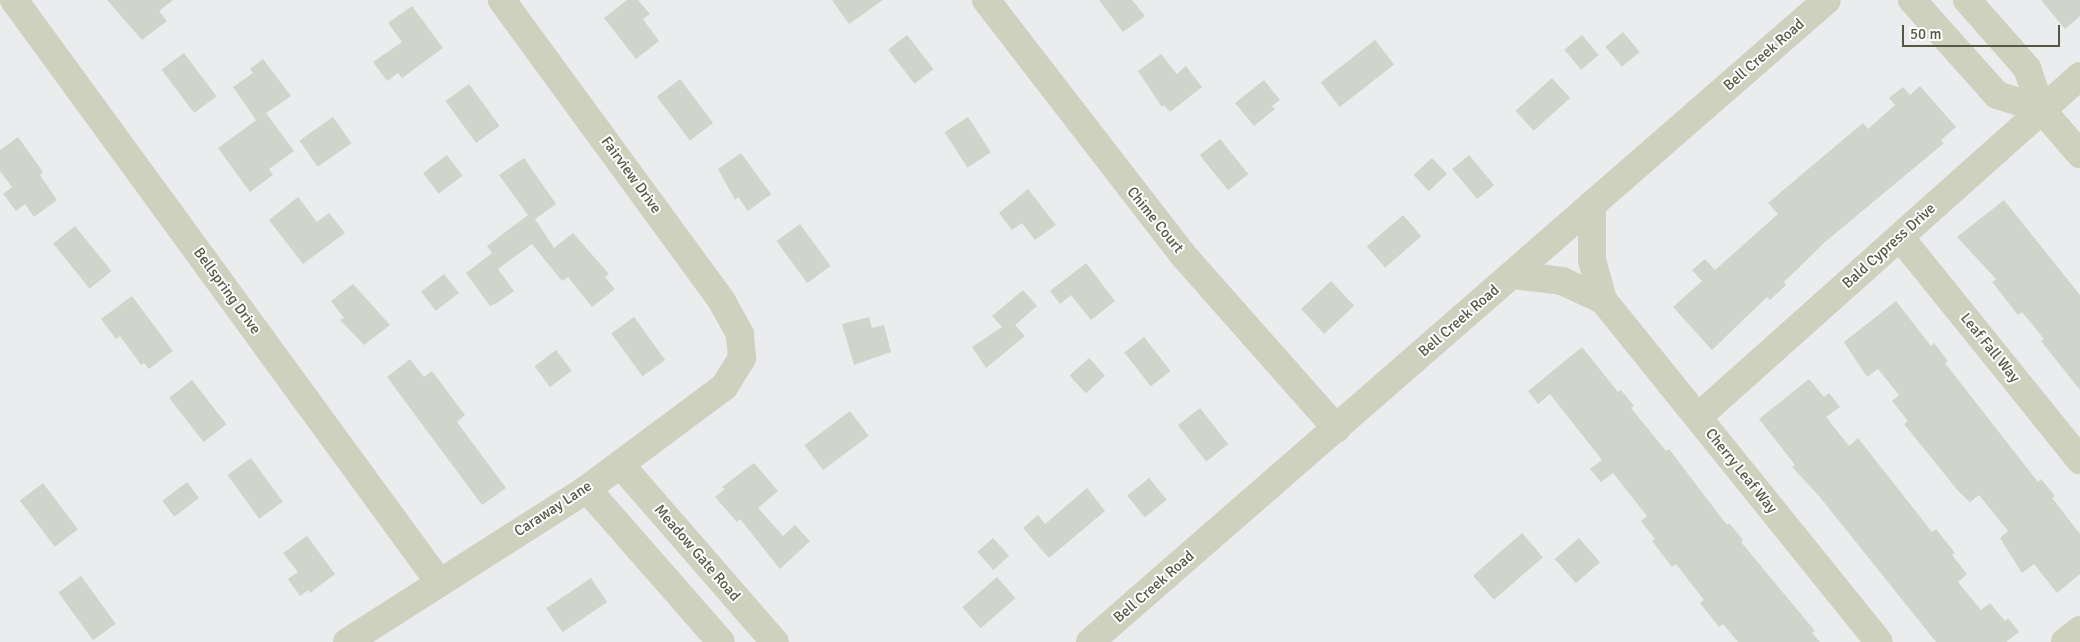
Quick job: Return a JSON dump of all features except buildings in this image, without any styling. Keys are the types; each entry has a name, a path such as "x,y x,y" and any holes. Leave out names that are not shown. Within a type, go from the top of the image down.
{"street":[{"name":"Bellspring Drive","path":"14,0 440,582"},
{"name":"Fairview Drive","path":"502,0 722,301 740,334 742,358"},
{"name":"Chime Court","path":"986,0 1183,255 1337,429"},
{"name":"Bell Creek Road","path":"1090,642 1337,429 1827,0"},
{"path":"1912,0 1997,95 2041,109"},
{"path":"1967,0 2027,68 2041,109 2080,154"},
{"name":"Bald Cypress Drive","path":"1698,416 2080,76"},
{"name":"Cherry Leaf Way","path":"1592,205 1592,260 1603,300 1879,642"},
{"name":"Leaf Fall Way","path":"1900,236 2080,460"},
{"name":"Cherry Leaf Way","path":"1512,275 1562,281 1603,300"},
{"name":"Caraway Lane","path":"348,642 587,489 724,387 742,358"},
{"name":"Meadow Gate Road","path":"620,464 775,642"},
{"path":"587,489 721,642"},
{"path":"2065,642 2080,630"}]}
